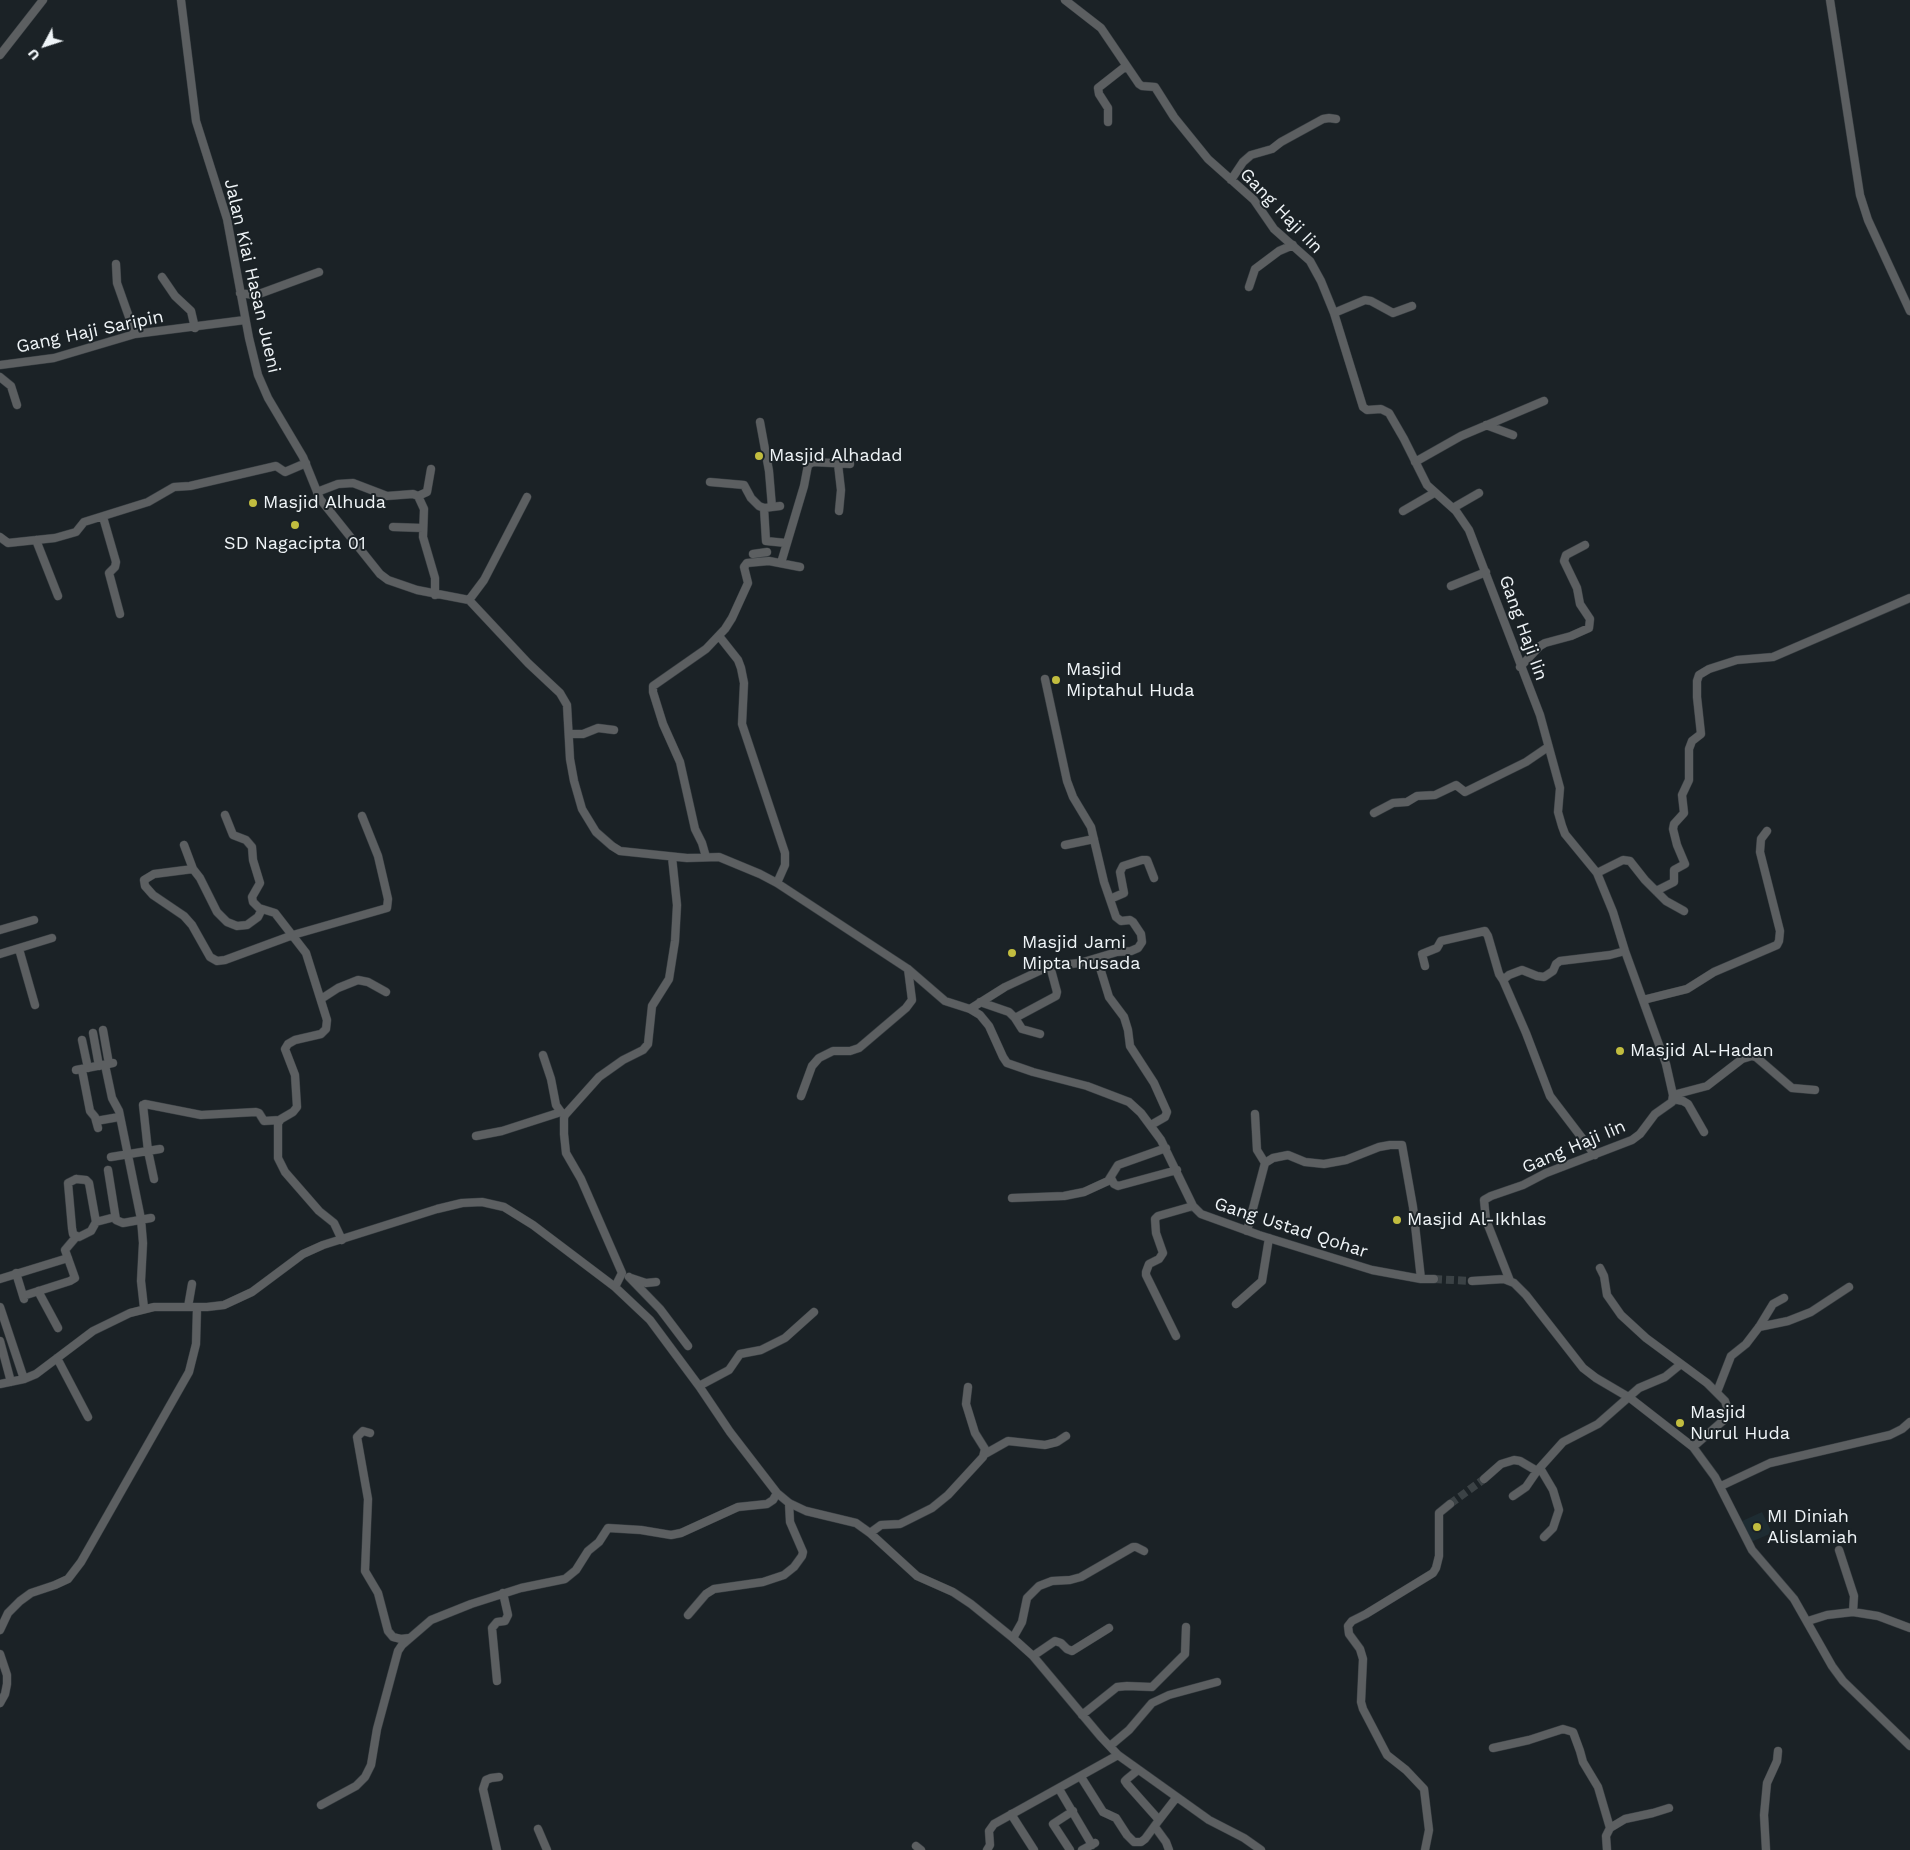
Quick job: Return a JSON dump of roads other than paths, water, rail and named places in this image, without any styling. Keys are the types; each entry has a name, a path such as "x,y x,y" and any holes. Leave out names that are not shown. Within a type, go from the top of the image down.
{"street":[{"path":"0,55 43,0"},
{"name":"Jalan Kiai Hasan Jueni","path":"181,0 196,121 227,219 245,320 262,387 278,417 295,441 317,492 325,505 380,574 398,584 435,595 469,600"},
{"name":"Gang Haji Iin","path":"1065,0 1101,28 1141,86 1152,86 1156,89 1174,118 1202,153 1254,200 1274,229 1306,256 1314,267 1334,313 1361,404 1367,410 1381,409 1389,413 1426,485 1452,508 1469,530 1540,715 1560,788 1558,812 1562,826 1565,834 1597,873 1613,912 1625,951 1666,1064 1673,1097 1672,1102 1655,1114 1640,1134 1632,1140 1546,1173 1523,1185 1484,1200 1486,1220 1510,1281"},
{"path":"1830,0 1860,196 1868,220 1910,311"},
{"path":"1108,122 1108,108 1099,94 1098,88 1103,82 1126,66"},
{"path":"1231,180 1243,162 1251,155 1272,149 1323,119 1336,120"},
{"path":"1249,287 1255,269 1279,251 1293,245"},
{"path":"116,264 117,283 135,334"},
{"path":"240,292 254,295 259,294 319,272"},
{"path":"162,277 175,296 191,311 195,328"},
{"path":"1334,313 1366,300 1393,313 1412,306"},
{"name":"Gang Haji Saripin","path":"0,365 54,358 135,334 195,328 245,320"},
{"path":"0,378 10,386 17,405"},
{"path":"1415,462 1460,436 1544,402"},
{"path":"760,422 764,435 769,471 766,541 786,544"},
{"path":"1486,425 1513,435"},
{"path":"781,563 804,486 806,467 813,462 850,464"},
{"path":"0,537 8,543 75,533 82,522 148,502 174,487 190,486 276,466 285,472 306,463"},
{"path":"838,464 841,490 839,511"},
{"path":"317,492 338,484 353,483 387,496 413,494 418,496 427,492 431,469"},
{"path":"710,482 744,485 751,498 759,506 768,508 780,506"},
{"path":"1403,511 1434,493"},
{"path":"1452,508 1479,493"},
{"path":"418,496 424,509 423,528 426,551 435,578 435,595"},
{"path":"526,497 484,580 469,600 517,652 564,698 567,706 571,767 582,809 591,826 603,839 620,851 672,857 725,859 776,883 908,969 912,1000 906,1008 859,1048 850,1051 833,1051 819,1058 812,1066 801,1096"},
{"path":"103,517 116,562 115,567 109,573 120,614"},
{"path":"393,527 423,528"},
{"path":"36,540 58,596"},
{"path":"1520,667 1545,643 1571,636 1589,628 1590,619 1580,604 1577,588 1564,561 1566,556 1586,545"},
{"path":"706,857 695,829 680,762 664,724 653,689 656,683 690,662 719,636 732,618 746,589 748,583 745,565 753,555 767,552"},
{"path":"753,555 769,561 800,567"},
{"path":"1451,586 1486,572"},
{"path":"1656,891 1674,882 1674,870 1685,864 1677,846 1673,829 1674,824 1684,813 1682,795 1689,780 1689,748 1692,740 1701,734 1697,697 1699,675 1708,669 1737,660 1773,656 1910,598"},
{"path":"719,636 738,660 741,668 744,683 742,724 785,853 785,865 776,883"},
{"path":"970,1009 1005,987 1050,966 1080,963 1117,952 1134,950 1142,942 1141,934 1133,922 1118,919 1110,900 1088,820 1073,797 1067,781 1045,680"},
{"path":"569,734 584,734 598,728 614,730"},
{"path":"1374,813 1393,804 1407,802 1417,796 1435,795 1456,785 1465,792 1526,762 1548,746"},
{"path":"154,1179 148,1151 144,1104 201,1115 256,1112 264,1121 280,1120 294,1112 297,1107 295,1075 285,1049 291,1042 314,1037 324,1031 327,1020 306,953 275,913 257,907 252,899 260,883 253,860 252,847 246,840 233,835 225,815"},
{"path":"193,869 150,875 144,883 161,902 184,916 192,924 213,960 225,960 293,934 387,908 388,898 378,856 362,816"},
{"path":"1643,1000 1687,989 1714,972 1777,945 1780,931 1760,852 1761,839 1767,831"},
{"path":"1065,845 1094,839"},
{"path":"184,845 193,869 200,878 217,912 227,922 237,926 247,925 254,921 262,909"},
{"path":"476,1136 502,1132 563,1114 602,1074 643,1050 648,1042 652,1006 669,979 675,941 677,910 672,857"},
{"path":"1110,900 1124,892 1120,872 1123,866 1147,860 1154,878"},
{"path":"1597,873 1623,860 1627,860 1634,864 1666,901 1684,911"},
{"path":"0,930 34,920"},
{"path":"1424,966 1422,954 1425,951 1437,948 1441,941 1485,931 1494,952 1499,974 1526,1033 1550,1096 1595,1155"},
{"path":"0,954 52,938"},
{"path":"19,949 35,1005"},
{"path":"1503,980 1509,975 1522,970 1544,977 1553,971 1556,964 1560,961 1610,955 1625,951"},
{"path":"1097,958 1109,997 1124,1017 1130,1046 1154,1083 1167,1112 1165,1117 1151,1125"},
{"path":"1015,1018 1056,996 1057,992 1050,966"},
{"name":"Gang Ustad Qohar","path":"908,969 945,1001 970,1009 985,1020 1002,1057 1007,1063 1087,1086 1125,1099 1135,1106 1151,1125 1166,1148 1193,1206 1201,1214 1247,1231 1372,1270 1421,1279 1434,1279"},
{"path":"321,999 338,988 358,980 368,982 386,992"},
{"path":"980,1002 1001,1009 1015,1018 1022,1029 1040,1034"},
{"path":"103,1030 112,1098 118,1111 141,1219 143,1243 141,1281 144,1308"},
{"path":"93,1033 106,1064"},
{"path":"82,1040 82,1069 90,1111 97,1125 119,1117"},
{"path":"543,1055 552,1079 554,1100 563,1114 566,1153 583,1184 625,1275 660,1309 688,1346"},
{"path":"1673,1097 1707,1086 1742,1059 1752,1056 1756,1057 1792,1088 1815,1090"},
{"path":"82,1069 106,1064"},
{"path":"1673,1097 1688,1104 1704,1132"},
{"path":"1255,1114 1257,1150 1265,1163"},
{"path":"280,1120 278,1125 278,1158 282,1166 319,1211 334,1224 342,1240"},
{"path":"1247,1231 1265,1163 1274,1158 1288,1155 1305,1162 1324,1164 1346,1160 1379,1147 1402,1145 1413,1207 1421,1279"},
{"path":"111,1157 160,1148"},
{"path":"1012,1198 1077,1194 1092,1190 1111,1178 1114,1168 1118,1165 1166,1148"},
{"path":"108,1170 115,1217 119,1222 151,1218"},
{"path":"1111,1178 1114,1184 1118,1186 1177,1170"},
{"path":"16,1273 23,1298 75,1278 66,1248 76,1237 91,1231 96,1222 90,1183 86,1180 71,1180 68,1183 72,1228 73,1234 76,1237"},
{"path":"0,1384 24,1379 41,1371 101,1326 144,1308 218,1306 241,1298 261,1286 303,1254 342,1240 437,1209 462,1203 482,1202 504,1207 517,1214 615,1287 650,1320 699,1386 730,1432 777,1493 789,1502 811,1513 853,1522 870,1533 917,1576 954,1592 1033,1656 1082,1714 1113,1743 1118,1755 1209,1820 1244,1838 1261,1850"},
{"path":"1176,1336 1146,1272 1149,1264 1159,1259 1163,1253 1156,1233 1155,1219 1158,1216 1193,1206"},
{"path":"96,1222 115,1217"},
{"path":"1236,1304 1262,1280 1269,1238"},
{"path":"0,1279 68,1258"},
{"path":"1600,1268 1604,1276 1607,1295 1616,1310 1646,1338 1717,1392 1727,1406 1725,1419 1693,1447"},
{"path":"625,1275 646,1283 656,1282"},
{"path":"615,1287 625,1275"},
{"path":"1472,1281 1510,1281 1526,1296 1583,1368 1630,1398 1693,1447 1710,1468 1752,1550 1788,1591 1808,1621 1817,1642 1843,1681 1910,1746"},
{"path":"188,1307 192,1284"},
{"path":"1759,1327 1788,1321 1811,1312 1849,1287"},
{"path":"38,1291 58,1328"},
{"path":"1717,1392 1731,1356 1746,1344 1773,1304 1784,1298"},
{"path":"0,1307 24,1379"},
{"path":"0,1630 8,1613 20,1601 31,1593 55,1585 68,1578 81,1562 190,1372 196,1344 197,1308"},
{"path":"699,1386 729,1370 740,1354 761,1350 785,1338 814,1312"},
{"path":"0,1341 11,1382"},
{"path":"58,1358 88,1417"},
{"path":"1513,1496 1526,1486 1567,1439 1598,1424 1630,1398 1639,1388 1664,1377 1681,1364"},
{"path":"968,1387 967,1408 975,1433 985,1448 985,1454"},
{"path":"1720,1486 1770,1463 1890,1435 1902,1429 1910,1422"},
{"path":"370,1433 363,1431 357,1437 368,1499 365,1571 379,1598 386,1628 393,1637 398,1651"},
{"path":"870,1533 881,1524 900,1524 932,1508 948,1495 985,1454 1008,1441 1045,1446 1057,1442 1066,1436"},
{"path":"1484,1479 1501,1464 1514,1460 1539,1470 1553,1490 1559,1510 1553,1528 1544,1537"},
{"path":"321,1805 362,1782 372,1759 377,1729 398,1651 423,1626 436,1618 521,1588 565,1579 570,1576 588,1551 599,1542 608,1528 641,1530 671,1535 681,1533 738,1507 767,1504 773,1500 777,1493"},
{"path":"688,1615 706,1594 714,1589 762,1582 784,1575 794,1566 803,1552 790,1522 789,1502"},
{"path":"1425,1850 1429,1830 1424,1789 1406,1770 1387,1755 1363,1709 1361,1702 1363,1659 1360,1649 1349,1634 1348,1626 1354,1619 1366,1614 1433,1573 1439,1556 1439,1513 1450,1504"},
{"path":"1013,1638 1022,1622 1027,1598 1039,1586 1081,1577 1133,1547 1144,1551"},
{"path":"1839,1550 1854,1596 1853,1612"},
{"path":"497,1682 492,1628 496,1622 505,1621 508,1615 503,1594"},
{"path":"1808,1621 1827,1615 1853,1612 1871,1614 1910,1628"},
{"path":"1082,1714 1118,1687 1152,1687 1185,1654 1186,1627"},
{"path":"1033,1656 1055,1641 1072,1651 1109,1628"},
{"path":"393,1637 404,1639 414,1636"},
{"path":"0,1654 7,1684 5,1694 0,1703"},
{"path":"1113,1743 1136,1723 1152,1703 1217,1682"},
{"path":"1493,1748 1529,1740 1563,1729 1573,1732 1585,1767 1598,1787 1610,1828"},
{"path":"1766,1850 1764,1815 1767,1784 1777,1760 1778,1751"},
{"path":"990,1849 990,1828 1011,1814 1118,1755"},
{"path":"1138,1770 1127,1779 1127,1784 1157,1823 1169,1850"},
{"path":"1081,1777 1103,1812 1116,1818 1134,1842 1140,1842 1176,1798"},
{"path":"497,1850 482,1789 486,1780 499,1778"},
{"path":"1059,1789 1093,1844 1082,1850"},
{"path":"1607,1850 1606,1836 1610,1828 1625,1819 1669,1808"},
{"path":"1070,1850 1053,1824 1073,1811"},
{"path":"1011,1814 1034,1850"},
{"path":"538,1829 547,1850"}],"tunnel":[{"path":"1434,1279 1472,1281"},
{"path":"1450,1504 1484,1479"}],"place":[{"name":"Masjid Alhadad","path":"759,456"},
{"name":"Masjid Alhuda","path":"253,503"},
{"name":"SD Nagacipta 01","path":"295,525"},
{"name":"Masjid Miptahul Huda","path":"1056,680"},
{"name":"Masjid Jami Mipta husada","path":"1012,953"},
{"name":"Masjid Al-Hadan","path":"1620,1051"},
{"name":"Masjid Al-Ikhlas","path":"1397,1220"},
{"name":"Masjid Nurul Huda","path":"1680,1423"},
{"name":"MI Diniah Alislamiah","path":"1757,1527"}]}
